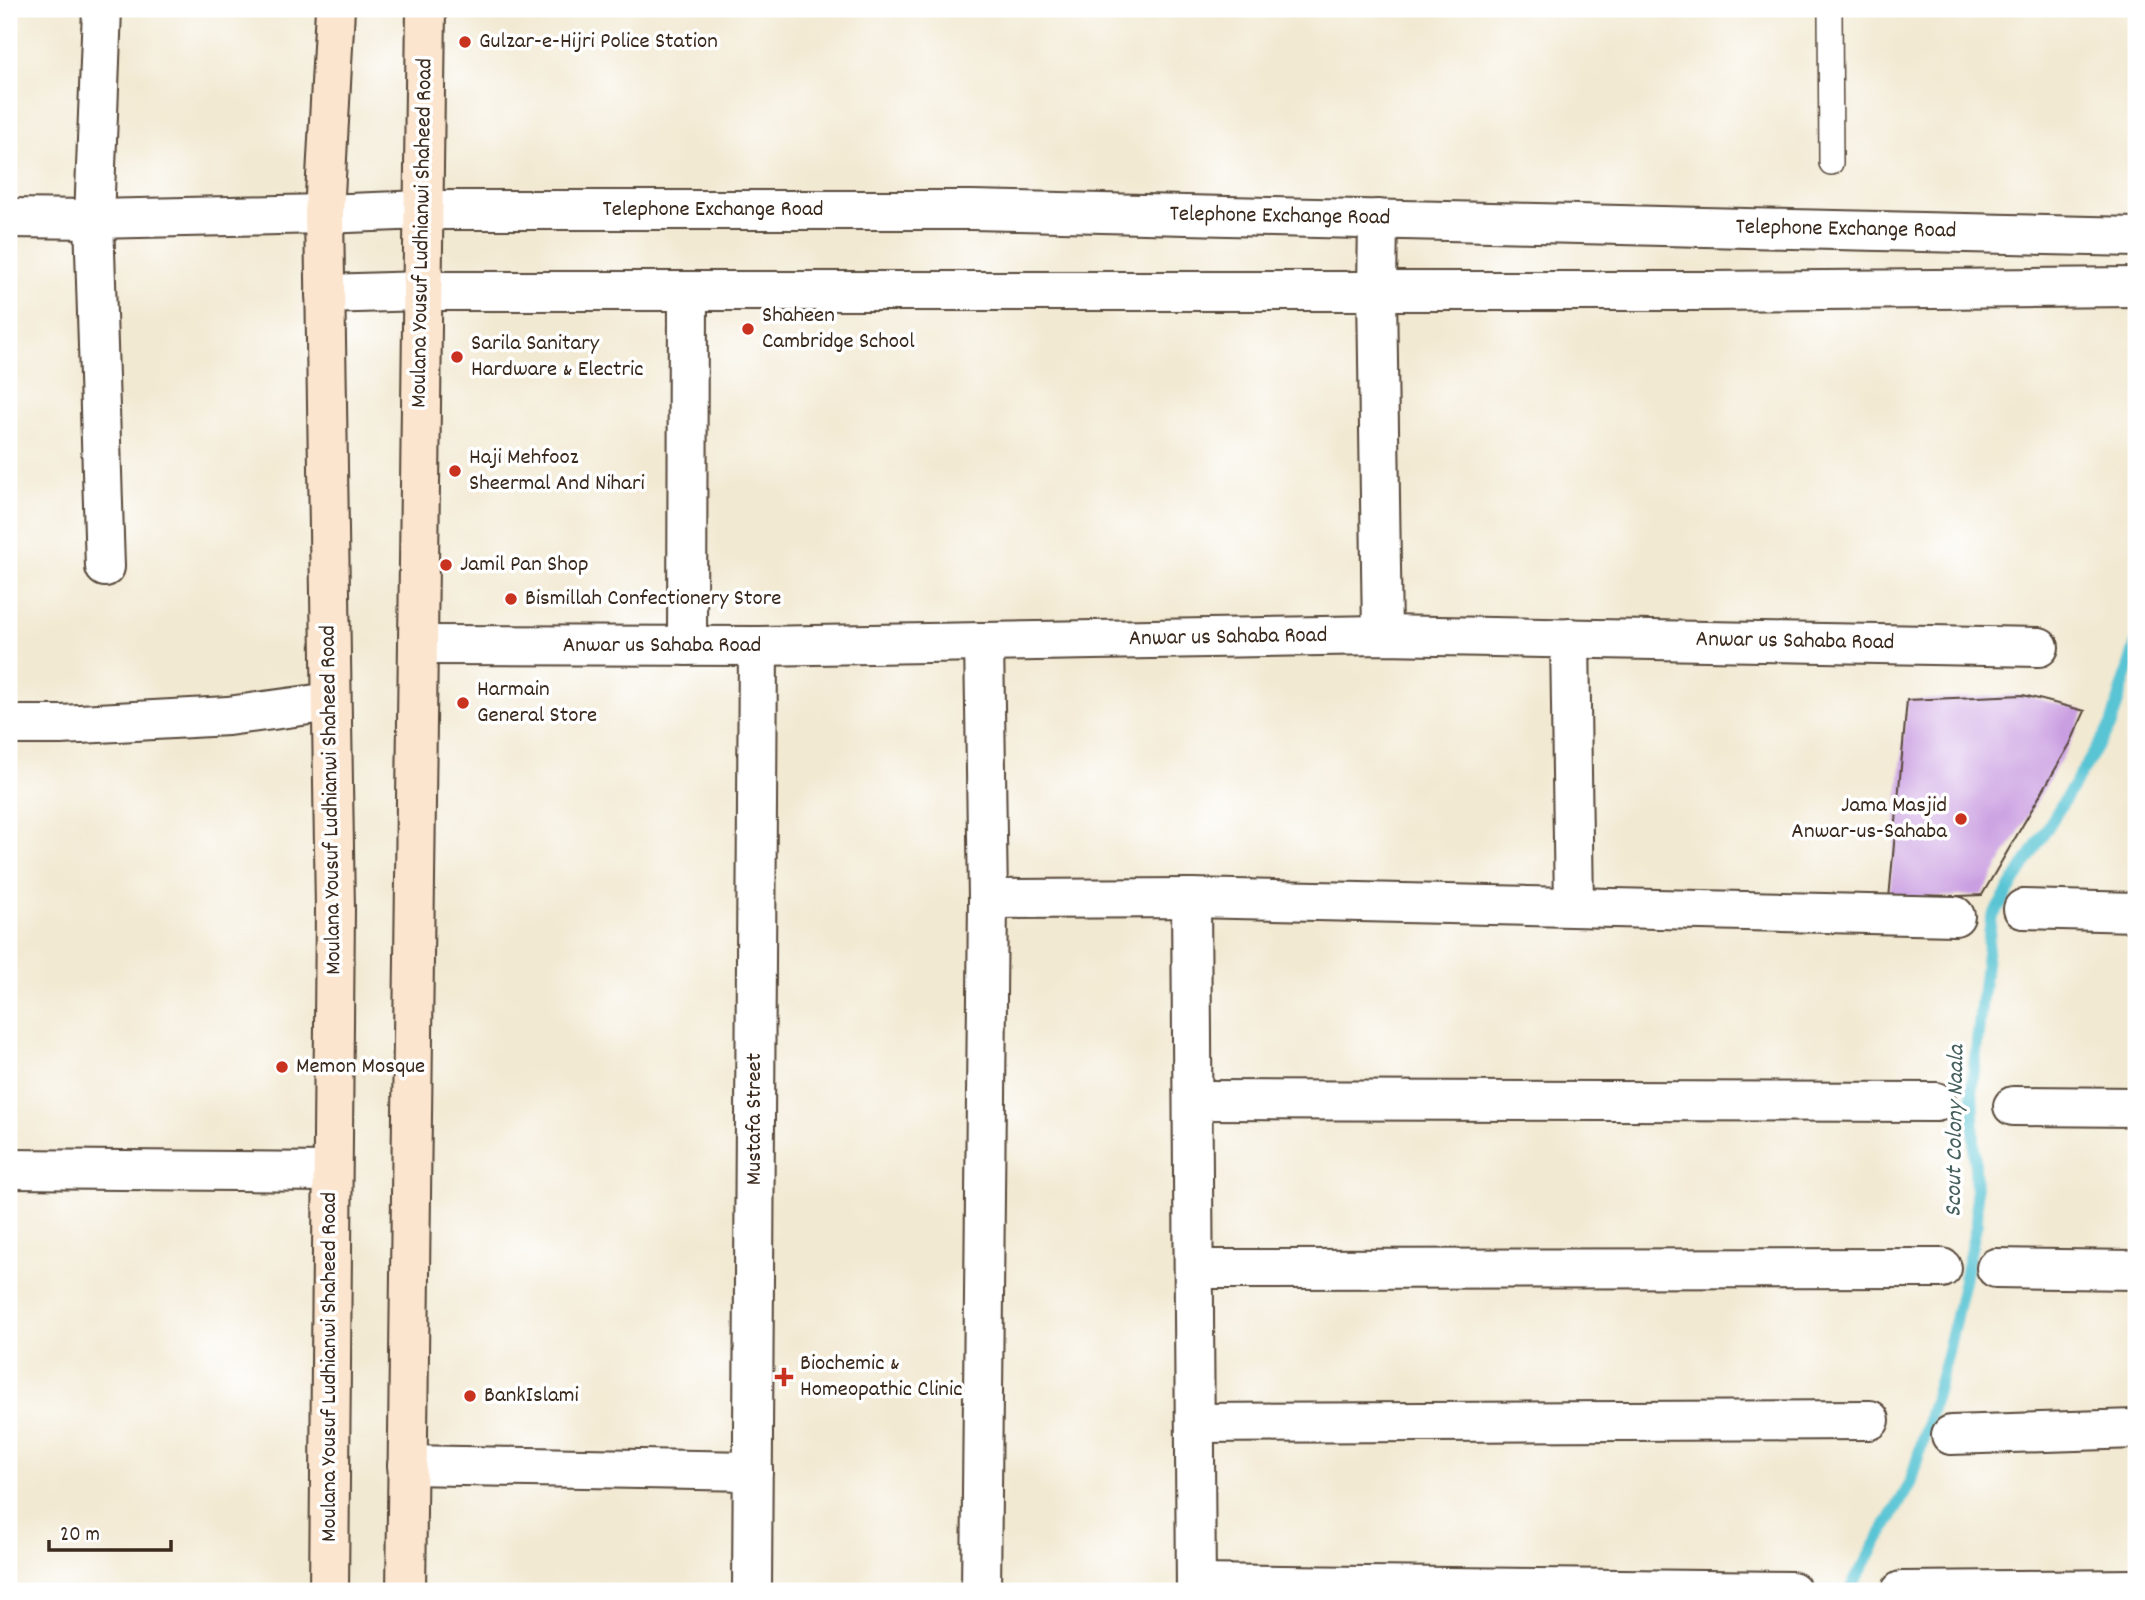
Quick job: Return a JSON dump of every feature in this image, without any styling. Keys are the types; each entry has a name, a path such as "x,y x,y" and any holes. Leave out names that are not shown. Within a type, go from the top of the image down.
{"street":[{"path":"102,9 94,219 105,567"},
{"name":"Moulana Yousuf Ludhianwi Shaheed Road","path":"329,1591 335,911 324,214 335,9"},
{"name":"Moulana Yousuf Ludhianwi Shaheed Road","path":"406,1591 426,9"},
{"name":"Telephone Exchange Road","path":"9,218 94,219 423,210 972,210 2129,237"},
{"path":"1378,219 1382,635"},
{"path":"325,294 422,291 1709,291 2130,286 2129,237"},
{"path":"687,646 688,292"},
{"name":"Anwar us Sahaba Road","path":"418,645 758,646 1382,635 2039,647"},
{"path":"1570,638 1574,907"},
{"path":"981,1591 988,899 984,642"},
{"name":"Mustafa Street","path":"752,1591 758,646"},
{"path":"9,725 61,725 228,716 331,702"},
{"path":"988,899 1191,898 1955,916"},
{"path":"1191,898 1196,1588 1792,1591"},
{"path":"2023,909 2136,912"},
{"path":"1193,1100 1936,1102"},
{"path":"2013,1106 2136,1107"},
{"path":"9,1169 332,1172"},
{"path":"1194,1269 1942,1268"},
{"path":"1996,1268 2136,1270"},
{"path":"1195,1423 1870,1420"},
{"path":"1951,1435 2136,1429"},
{"path":"407,1465 753,1471"},
{"path":"1901,1591 2136,1589"}],"lane":[{"path":"1830,9 1831,163"}],"building":[{"name":"Jama Masjid Anwar-us-Sahaba","path":"2023,695 2085,711 2070,744 1982,895 1889,899 1907,700"}],"waterway":[{"name":"Scout Colony Naala","path":"1849,1591 1910,1484 1947,1356 1977,1222 1972,1086 1991,919 2111,725 2136,643"}],"place":[{"name":"Gulzar-e-Hijri Police Station","path":"465,42"},
{"name":"Shaheen Cambridge School","path":"748,329"},
{"name":"Sarila Sanitary Hardware & Electric","path":"457,357"},
{"name":"Haji Mehfooz Sheermal And Nihari","path":"455,471"},
{"name":"Jamil Pan Shop","path":"446,565"},
{"name":"Bismillah Confectionery Store","path":"511,599"},
{"name":"Harmain General Store","path":"463,703"},
{"name":"Jama Masjid Anwar-us-Sahaba","path":"1961,819"},
{"name":"Memon Mosque","path":"282,1067"},
{"name":"Biochemic & Homeopathic Clinic","path":"784,1377"},
{"name":"BankIslami","path":"470,1396"}]}
